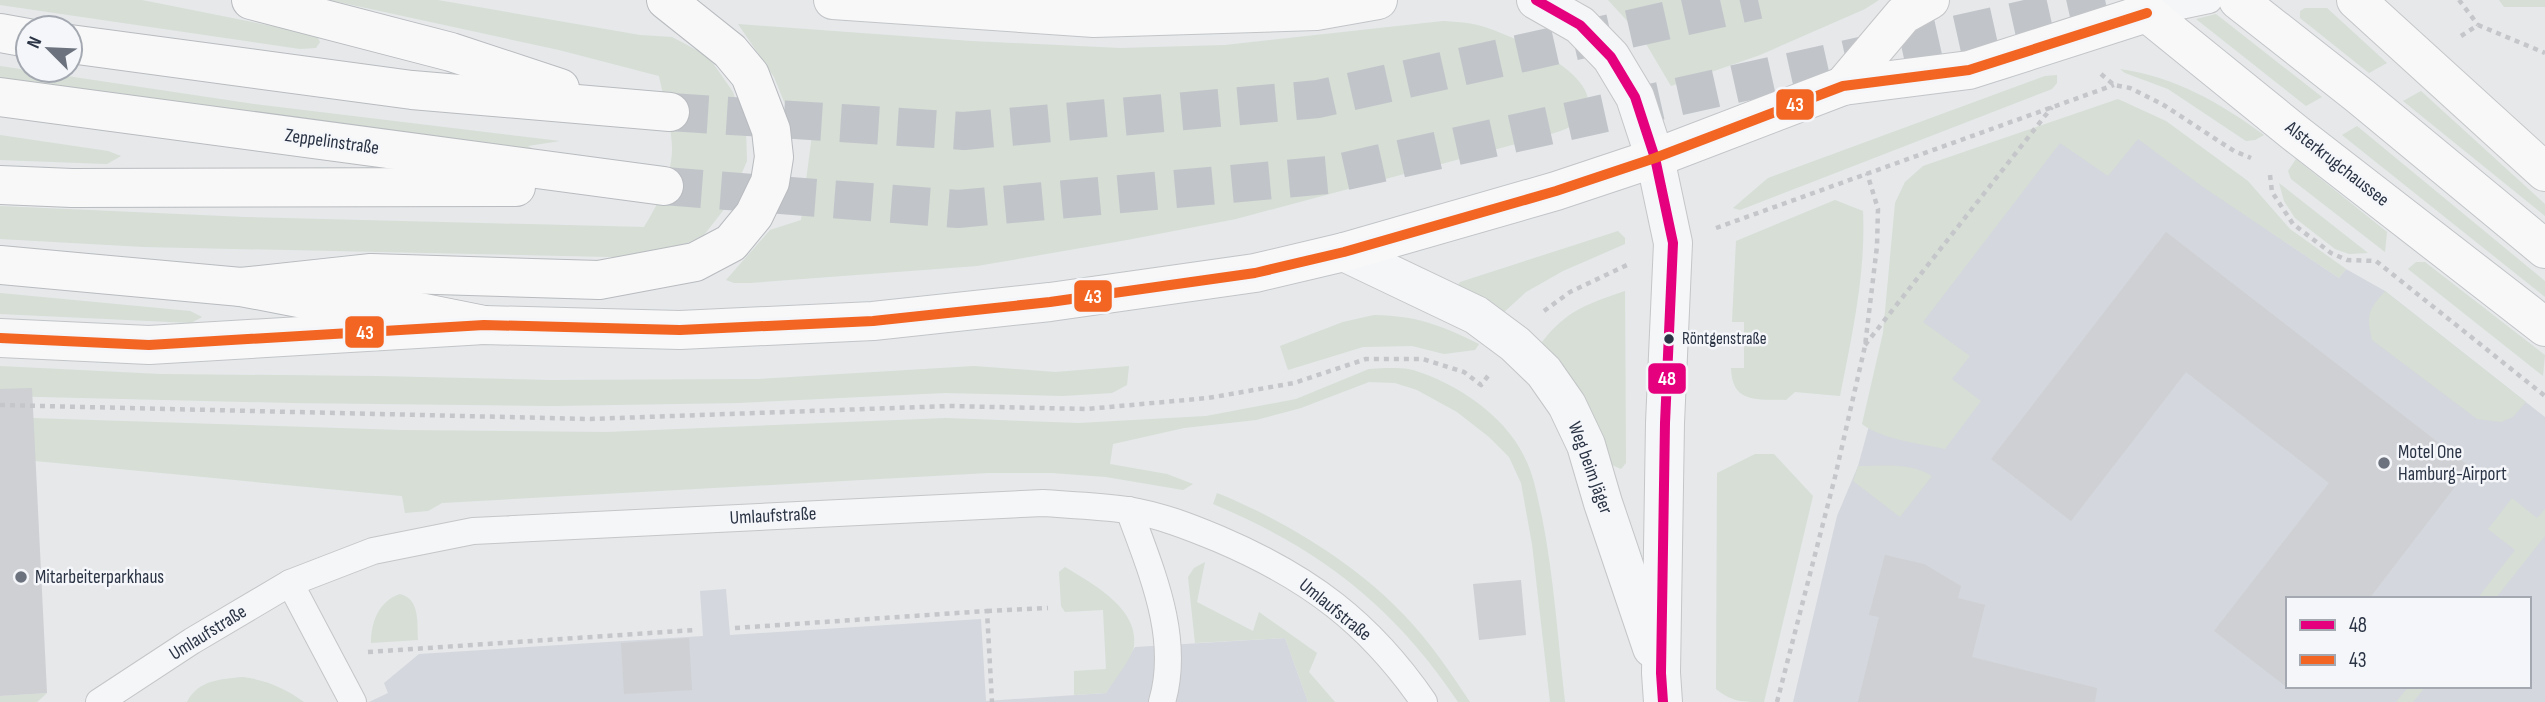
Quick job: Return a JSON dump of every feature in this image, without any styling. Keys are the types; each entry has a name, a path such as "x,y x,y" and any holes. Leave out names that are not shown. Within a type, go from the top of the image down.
{"main road":[{"path":"251,0 451,52 626,110"},
{"path":"241,287 371,273 599,280 695,262 731,243 754,215 770,182 774,157 771,130 750,75 730,51 666,0"},
{"path":"833,0 1094,18 1315,10 1378,0"},
{"path":"1843,86 1903,15 1930,0"},
{"path":"2238,0 2545,248"},
{"path":"2356,0 2545,172"},
{"path":"0,338 149,345 484,325 680,330 873,321 1130,292 1255,273 1344,252 1556,191 1654,158 1843,86 1969,70 2138,6"},
{"name":"Alsterkrugchaussee","path":"2138,6 2295,133 2545,327"},
{"path":"84,46 412,90 670,112"},
{"name":"Zeppelinstraße","path":"0,97 664,186 72,188 0,185"},
{"path":"0,265 241,287 309,300 419,312 484,325"}],"street":[{"name":"Weg beim Jäger","path":"1536,0 1580,24 1611,57 1635,97 1654,158 1673,243 1665,423 1662,687"},
{"name":"Weg beim Jäger","path":"1344,252 1476,315 1515,344 1544,372 1567,405 1586,445 1602,503 1662,687"}],"lane":[{"path":"2138,6 2209,0"},
{"name":"Umlaufstraße","path":"108,699 192,641 290,583 373,551 472,531 1043,503 1129,510 1186,525 1251,552 1304,582 1353,620 1400,668 1424,702"},
{"path":"1129,510 1164,608 1169,678 1162,702"},
{"path":"290,583 353,702"}],"path":[{"path":"2459,0 2477,25 2545,53"},
{"path":"2455,39 2477,25"},
{"path":"2093,67 2114,85"},
{"path":"0,405 590,419 949,406 1087,409 1208,398 1294,383 1366,359 1423,359 1464,372 1481,385 1539,315 1570,292 1673,243 2114,85 2130,88 2162,104 2234,151 2251,158 2263,152"},
{"path":"1865,346 2052,106"},
{"path":"1777,702 1835,477 1865,346 1877,246 1878,209 1867,173"},
{"path":"2270,175 2272,192 2293,224 2331,253 2347,260 2376,261 2545,396"},
{"path":"735,628 1048,608"},
{"path":"987,611 992,702"},
{"path":"335,668 372,650 695,630"}],"shaded area":[{"path":"0,0 142,0 302,32 317,36 320,42 316,48 300,49 84,17 84,14 61,14 0,5"},
{"path":"329,0 438,0 640,35 672,37 708,56 733,92 746,130 747,161 729,203 704,235 656,258 144,247 0,239 0,206 245,217 644,227 663,191 672,151 659,76 559,50"},
{"path":"1608,0 1879,0 1865,9 1760,55 1671,86 1642,37"},
{"path":"2499,0 2545,0 2545,7 2504,7"},
{"path":"2305,8 2327,8 2387,63 2369,73 2300,18 2300,11"},
{"path":"2216,14 2322,97 2306,106 2196,19"},
{"path":"1443,21 1481,26 1536,49 1575,77 1586,92 1587,108 1576,123 1554,133 1236,219 977,266 750,283 726,280 770,230 801,220 813,127 787,109 774,77 738,24 971,41 1120,48 1225,45"},
{"path":"0,66 14,68 14,83 0,81"},
{"path":"2120,69 2159,78 2196,93 2264,135 2246,141 2168,89"},
{"path":"2057,75 2057,83 2052,89 1740,210 1733,208 1768,178 2045,76"},
{"path":"84,79 254,104 560,141 528,146 555,160 21,84 84,84"},
{"path":"2421,91 2545,204 2545,216 2403,101"},
{"path":"2118,99 2166,121 2248,181 2290,229 2346,269 2339,278 2203,187 2138,139 2108,176 2060,143 1923,322 1970,356 1952,379 1981,401 1945,449 1879,434 1862,424 1883,333 1895,203 1905,182 1923,166"},
{"path":"2147,122 2269,231 2339,278 2346,269 2385,291 2545,417 2545,702 1793,702 1837,516 1858,466 1897,324 2053,124"},
{"path":"2357,126 2545,281 2545,297 2342,135"},
{"path":"0,135 108,151 121,156 107,164 0,160"},
{"path":"2296,159 2387,232 2385,252 2291,179 2288,171"},
{"path":"2279,183 2368,253 2349,254 2335,249 2295,218 2284,201"},
{"path":"1835,200 1863,211 1860,281 1840,396 1795,392 1786,400 1765,400 1741,394 1732,380 1731,368 1744,368 1744,322 1732,322 1736,241"},
{"path":"1618,231 1625,238 1625,244 1563,271 1526,292 1502,314 1457,287 1460,282"},
{"path":"2416,262 2425,262 2545,355 2543,376 2408,269"},
{"path":"1625,291 1626,463 1621,469 1612,465 1581,401 1542,342 1561,322 1579,309"},
{"path":"2385,291 2526,402 2513,417 2501,422 2477,419 2372,340 2370,313"},
{"path":"0,293 190,311 202,317 191,323 0,314"},
{"path":"1374,315 1403,317 1428,323 1479,344 1475,350 1444,354 1412,346 1363,347 1288,370 1280,346 1343,322"},
{"path":"0,366 160,374 550,380 758,379 974,366 1055,372 1129,366 1127,385 1112,393 1063,396 945,393 738,403 552,406 0,396"},
{"path":"1369,369 1413,370 1462,392 1504,427 1524,456 1535,486 1546,540 1565,702 1550,702 1532,544 1521,483 1509,457 1457,412 1417,390 1395,383 1369,382 1301,408 1256,420 1184,428 1113,444 1110,464 1167,474 1193,484 1183,490 1106,477 1052,473 988,473 442,503 428,511 405,513 402,496 35,461 0,417 400,430 606,432 946,418 1079,423 1206,416 1296,399"},
{"path":"1755,454 1774,454 1813,496 1764,702 1738,700 1727,697 1716,689 1717,473"},
{"path":"1858,466 1906,467 1932,476 1900,517 1853,481"},
{"path":"1217,493 1292,530 1365,578 1414,626 1470,702 1458,702 1408,637 1351,584 1287,540 1213,504"},
{"path":"2512,498 2537,518 2545,509 2545,536 2497,597 2479,597 2515,550 2488,529"},
{"path":"1205,562 1197,602 1253,631 1259,612 1317,653 1309,672 1335,702 1308,702 1285,638 1195,643 1188,577 1194,568"},
{"path":"1065,567 1111,598 1129,620 1134,632 1133,651 1106,693 1074,695 1074,671 1106,669 1103,610 1065,612 1061,606 1059,572"},
{"path":"726,589 730,635 981,619 986,701 1106,693 1135,647 1285,638 1308,702 369,702 388,693 384,683 419,654 703,636 700,591"},
{"path":"400,594 414,606 418,640 371,643 378,613 387,602"},
{"path":"243,677 275,685 304,702 187,702 197,689 204,685"},
{"path":"2407,688 2424,688 2413,702 2396,702"},
{"path":"47,693 37,702 0,702 0,696"}],"building":[{"name":"Motel One Hamburg-Airport","path":"2166,232 2470,467 2371,597 2286,597 2286,686 2214,631 2329,483 2186,372 2071,521 1991,459"},
{"name":"Mitarbeiterparkhaus","path":"32,388 47,693 0,696 0,389"},
{"path":"1885,555 1924,564 1961,586 1958,598 1985,605 1972,657 2097,688 2095,702 1858,702 1879,617 1869,615"},
{"path":"1521,580 1526,635 1479,640 1473,584"},
{"path":"689,638 692,690 624,694 621,643"}],"tunnel":[{"path":"670,112 964,131 1318,99 1758,0"},
{"path":"664,186 958,209 1328,175 2111,0"}],"transit line":[{"name":"48","path":"1536,0 1580,25 1611,57 1635,97 1655,158 1673,243 1665,423 1661,673 1663,702"},
{"name":"43","path":"0,338 149,345 484,325 680,330 873,321 1050,302 1255,273 1344,252 1556,191 1655,158 1843,86 1969,70 2147,13"}],"place":[{"name":"Röntgenstraße","path":"1669,339"},
{"name":"Motel One Hamburg-Airport","path":"2384,463"},
{"name":"Mitarbeiterparkhaus","path":"21,577"}]}
